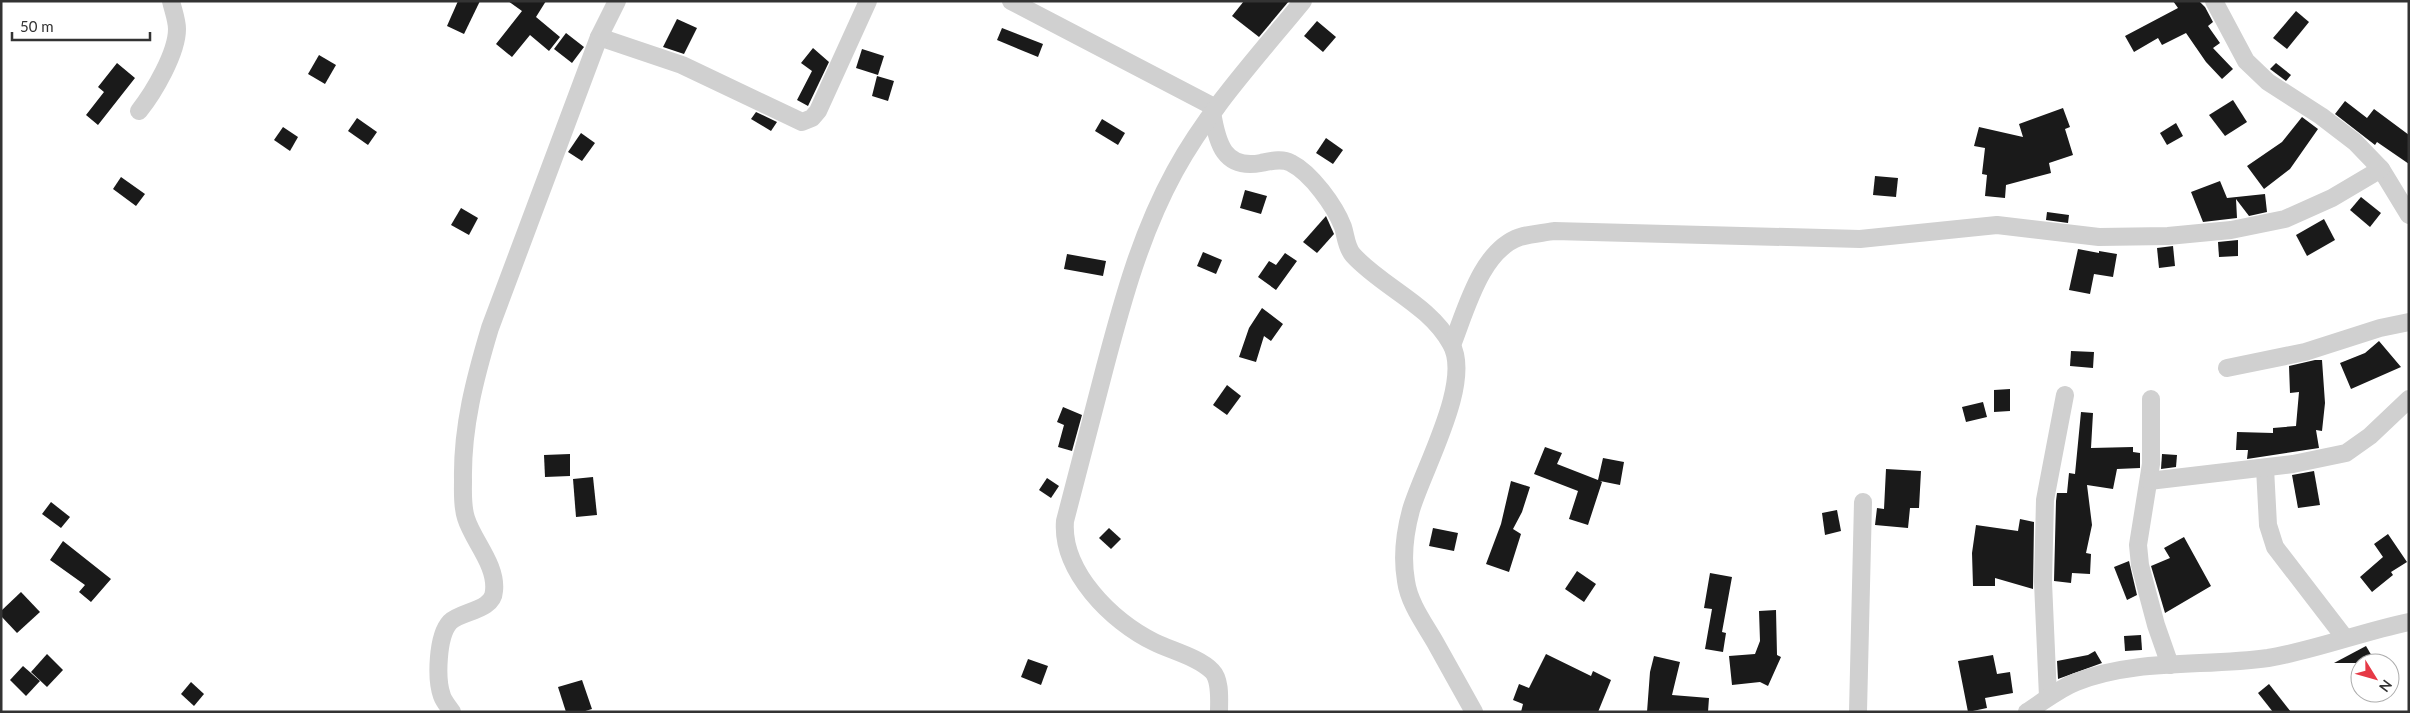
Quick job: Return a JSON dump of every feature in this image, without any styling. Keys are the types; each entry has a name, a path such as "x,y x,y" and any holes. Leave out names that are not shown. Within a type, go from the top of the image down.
{"street":[{"path":"139,111 151,95 176,41 177,28 171,1"},
{"path":"452,712 442,695 439,680 442,640 446,628 451,622 491,600 494,593 491,571 466,517 463,463 468,410 476,373 490,328 599,37 617,1"},
{"path":"599,37 682,65 802,122 812,118 818,111 868,1"},
{"path":"1011,1 1214,110"},
{"path":"1219,712 1218,684 1213,672 1202,664 1151,641 1122,623 1108,611 1079,573 1066,547 1064,536 1065,521 1126,286 1140,246 1174,172 1214,110 1303,1"},
{"path":"2214,1 2246,61 2268,82 2321,116 2355,142 2381,169 2409,215"},
{"path":"1214,110 1215,131 1228,157 1246,165 1284,160 1292,163 1311,178 1334,210 1343,227 1351,254 1430,318 1452,345 1456,359 1456,379 1448,417 1411,511 1406,536 1406,582 1416,609 1474,712"},
{"path":"1452,345 1481,274 1497,250 1519,237 1554,231 1860,238 1997,225 2099,237 2168,236 2231,230 2285,219 2332,198 2381,169"},
{"path":"2227,368 2305,352 2380,328 2409,322"},
{"path":"2048,697 2043,582 2045,500 2065,394"},
{"path":"2151,399 2149,481 2138,545 2140,565 2156,625 2170,665"},
{"path":"2149,481 2265,468 2346,453 2370,436 2409,399"},
{"path":"2265,468 2268,525 2275,547 2345,638"},
{"path":"1858,712 1863,502"},
{"path":"2027,712 2074,682 2123,669 2268,658 2319,647 2374,629 2409,622"}],"building":[{"path":"458,1 480,1 464,34 447,26"},
{"path":"508,1 546,1 536,17 560,37 549,51 530,35 512,57 496,44 522,11"},
{"path":"1244,1 1289,1 1259,37 1232,16"},
{"path":"2173,1 2199,1 2205,7 2213,22 2208,26 2220,43 2213,48 2233,69 2222,79 2206,62 2186,33 2162,45 2158,38 2134,52 2125,36 2178,8"},
{"path":"2296,11 2309,22 2287,49 2273,38"},
{"path":"677,19 697,28 684,54 663,47"},
{"path":"1317,21 1336,37 1323,52 1304,36"},
{"path":"1002,28 1043,44 1038,57 997,40"},
{"path":"566,33 584,47 572,63 554,49"},
{"path":"813,48 829,62 808,106 797,100 812,71 801,63"},
{"path":"862,49 884,56 878,75 856,68"},
{"path":"319,55 336,65 325,84 308,74"},
{"path":"117,63 135,78 98,125 86,115 104,92 98,87"},
{"path":"2276,63 2291,75 2286,81 2270,69"},
{"path":"877,76 894,81 888,101 872,96"},
{"path":"2233,100 2247,122 2225,136 2209,115"},
{"path":"2345,101 2367,118 2374,109 2409,135 2409,164 2377,142 2375,145 2335,114"},
{"path":"2063,108 2070,127 2065,129 2073,155 2049,163 2051,173 2006,185 2005,198 1985,196 1987,175 1982,174 1985,148 1974,146 1979,127 2023,137 2019,124"},
{"path":"756,112 777,122 771,131 751,119"},
{"path":"2302,117 2318,129 2290,169 2264,189 2247,166 2282,142"},
{"path":"357,118 377,132 368,145 348,131"},
{"path":"1102,119 1125,133 1118,145 1095,131"},
{"path":"2176,123 2183,136 2167,145 2160,133"},
{"path":"283,127 298,137 290,151 274,140"},
{"path":"581,133 595,143 582,161 568,152"},
{"path":"1326,138 1343,150 1333,164 1316,153"},
{"path":"1875,176 1898,178 1896,197 1873,195"},
{"path":"121,177 145,194 136,206 113,189"},
{"path":"2220,181 2227,198 2265,194 2267,212 2249,216 2236,199 2237,218 2203,222 2191,192"},
{"path":"1245,190 1267,196 1261,214 1240,208"},
{"path":"2361,197 2381,213 2370,227 2350,210"},
{"path":"461,208 478,218 469,235 451,225"},
{"path":"2047,212 2069,215 2068,223 2046,220"},
{"path":"1326,216 1334,234 1317,253 1303,242"},
{"path":"2324,219 2335,240 2307,256 2296,235"},
{"path":"2238,240 2238,256 2219,257 2218,242"},
{"path":"2173,246 2175,266 2159,268 2157,248"},
{"path":"2078,249 2117,254 2113,277 2094,274 2090,294 2069,290"},
{"path":"1203,252 1222,260 1216,274 1197,266"},
{"path":"1285,253 1297,261 1276,290 1258,277 1269,261 1276,265"},
{"path":"1067,254 1106,261 1103,276 1064,269"},
{"path":"1262,308 1283,324 1271,341 1264,336 1256,362 1239,357 1249,328"},
{"path":"2379,341 2401,367 2351,389 2340,363 2365,353"},
{"path":"2071,351 2094,352 2093,368 2070,366"},
{"path":"2322,360 2325,403 2322,431 2316,430 2319,448 2247,459 2248,450 2236,450 2237,432 2273,433 2273,428 2296,426 2299,392 2290,393 2289,366"},
{"path":"1227,385 1241,396 1227,415 1213,405"},
{"path":"2010,389 2010,411 1994,412 1994,390"},
{"path":"1983,402 1987,417 1966,422 1962,407"},
{"path":"1063,407 1082,415 1072,451 1058,447 1064,425 1057,422"},
{"path":"2081,412 2093,413 2091,448 2133,447 2133,452 2140,453 2140,468 2117,469 2113,489 2087,485 2092,525 2086,553 2091,554 2090,574 2072,573 2071,583 2054,581 2056,501 2057,493 2067,493 2069,473 2075,474"},
{"path":"1545,447 1562,453 1557,464 1598,480 1603,458 1624,462 1620,485 1600,481 1602,482 1588,525 1569,519 1578,491 1534,474"},
{"path":"570,454 570,476 545,477 544,455"},
{"path":"2162,454 2177,455 2176,467 2161,469"},
{"path":"1886,469 1921,471 1919,508 1910,508 1908,528 1875,525 1877,508 1884,509"},
{"path":"2314,471 2320,505 2298,508 2292,475"},
{"path":"593,477 597,515 576,517 573,479"},
{"path":"1047,478 1059,486 1051,498 1039,490"},
{"path":"1511,481 1530,487 1522,512 1513,529 1521,534 1509,572 1486,564 1501,524"},
{"path":"51,502 70,517 61,528 42,514"},
{"path":"1837,510 1841,531 1825,535 1822,513"},
{"path":"2020,519 2034,522 2033,589 1995,578 1995,586 1973,586 1972,553 1976,525 2018,531"},
{"path":"1109,528 1121,539 1111,549 1099,538"},
{"path":"1433,528 1458,533 1454,551 1429,546"},
{"path":"2388,534 2407,562 2391,572 2393,575 2372,592 2360,577 2383,557 2374,544"},
{"path":"2184,537 2211,586 2165,613 2151,566 2170,558 2164,548"},
{"path":"63,541 111,579 91,602 79,592 85,585 50,560"},
{"path":"2129,561 2137,595 2127,600 2114,567"},
{"path":"1577,571 1596,584 1584,602 1565,589"},
{"path":"1710,573 1732,577 1722,632 1726,633 1723,652 1705,649 1712,609 1704,608"},
{"path":"21,592 40,612 17,633 1,616 1,611"},
{"path":"1776,610 1777,655 1781,657 1768,686 1760,682 1732,685 1729,656 1755,654 1760,641 1759,611"},
{"path":"2141,635 2142,650 2125,651 2124,636"},
{"path":"2366,646 2370,653 2353,653"},
{"path":"2095,651 2102,663 2058,679 2057,661 2088,655"},
{"path":"47,654 63,670 47,687 31,672"},
{"path":"1546,654 1591,676 1593,671 1611,680 1598,712 1521,712 1523,704 1513,700 1519,684 1529,688"},
{"path":"2350,654 2350,663 2334,663"},
{"path":"1993,655 1997,674 2010,672 2013,693 1985,698 1987,708 1968,712 1958,661"},
{"path":"1654,656 1680,662 1672,695 1709,698 1708,712 1647,712 1650,672"},
{"path":"1028,659 1048,666 1041,685 1021,677"},
{"path":"23,666 40,681 26,696 10,680"},
{"path":"582,680 592,709 582,712 566,712 558,687"},
{"path":"191,682 204,694 194,706 181,694"},
{"path":"2269,684 2291,712 2273,712 2258,693"}]}
